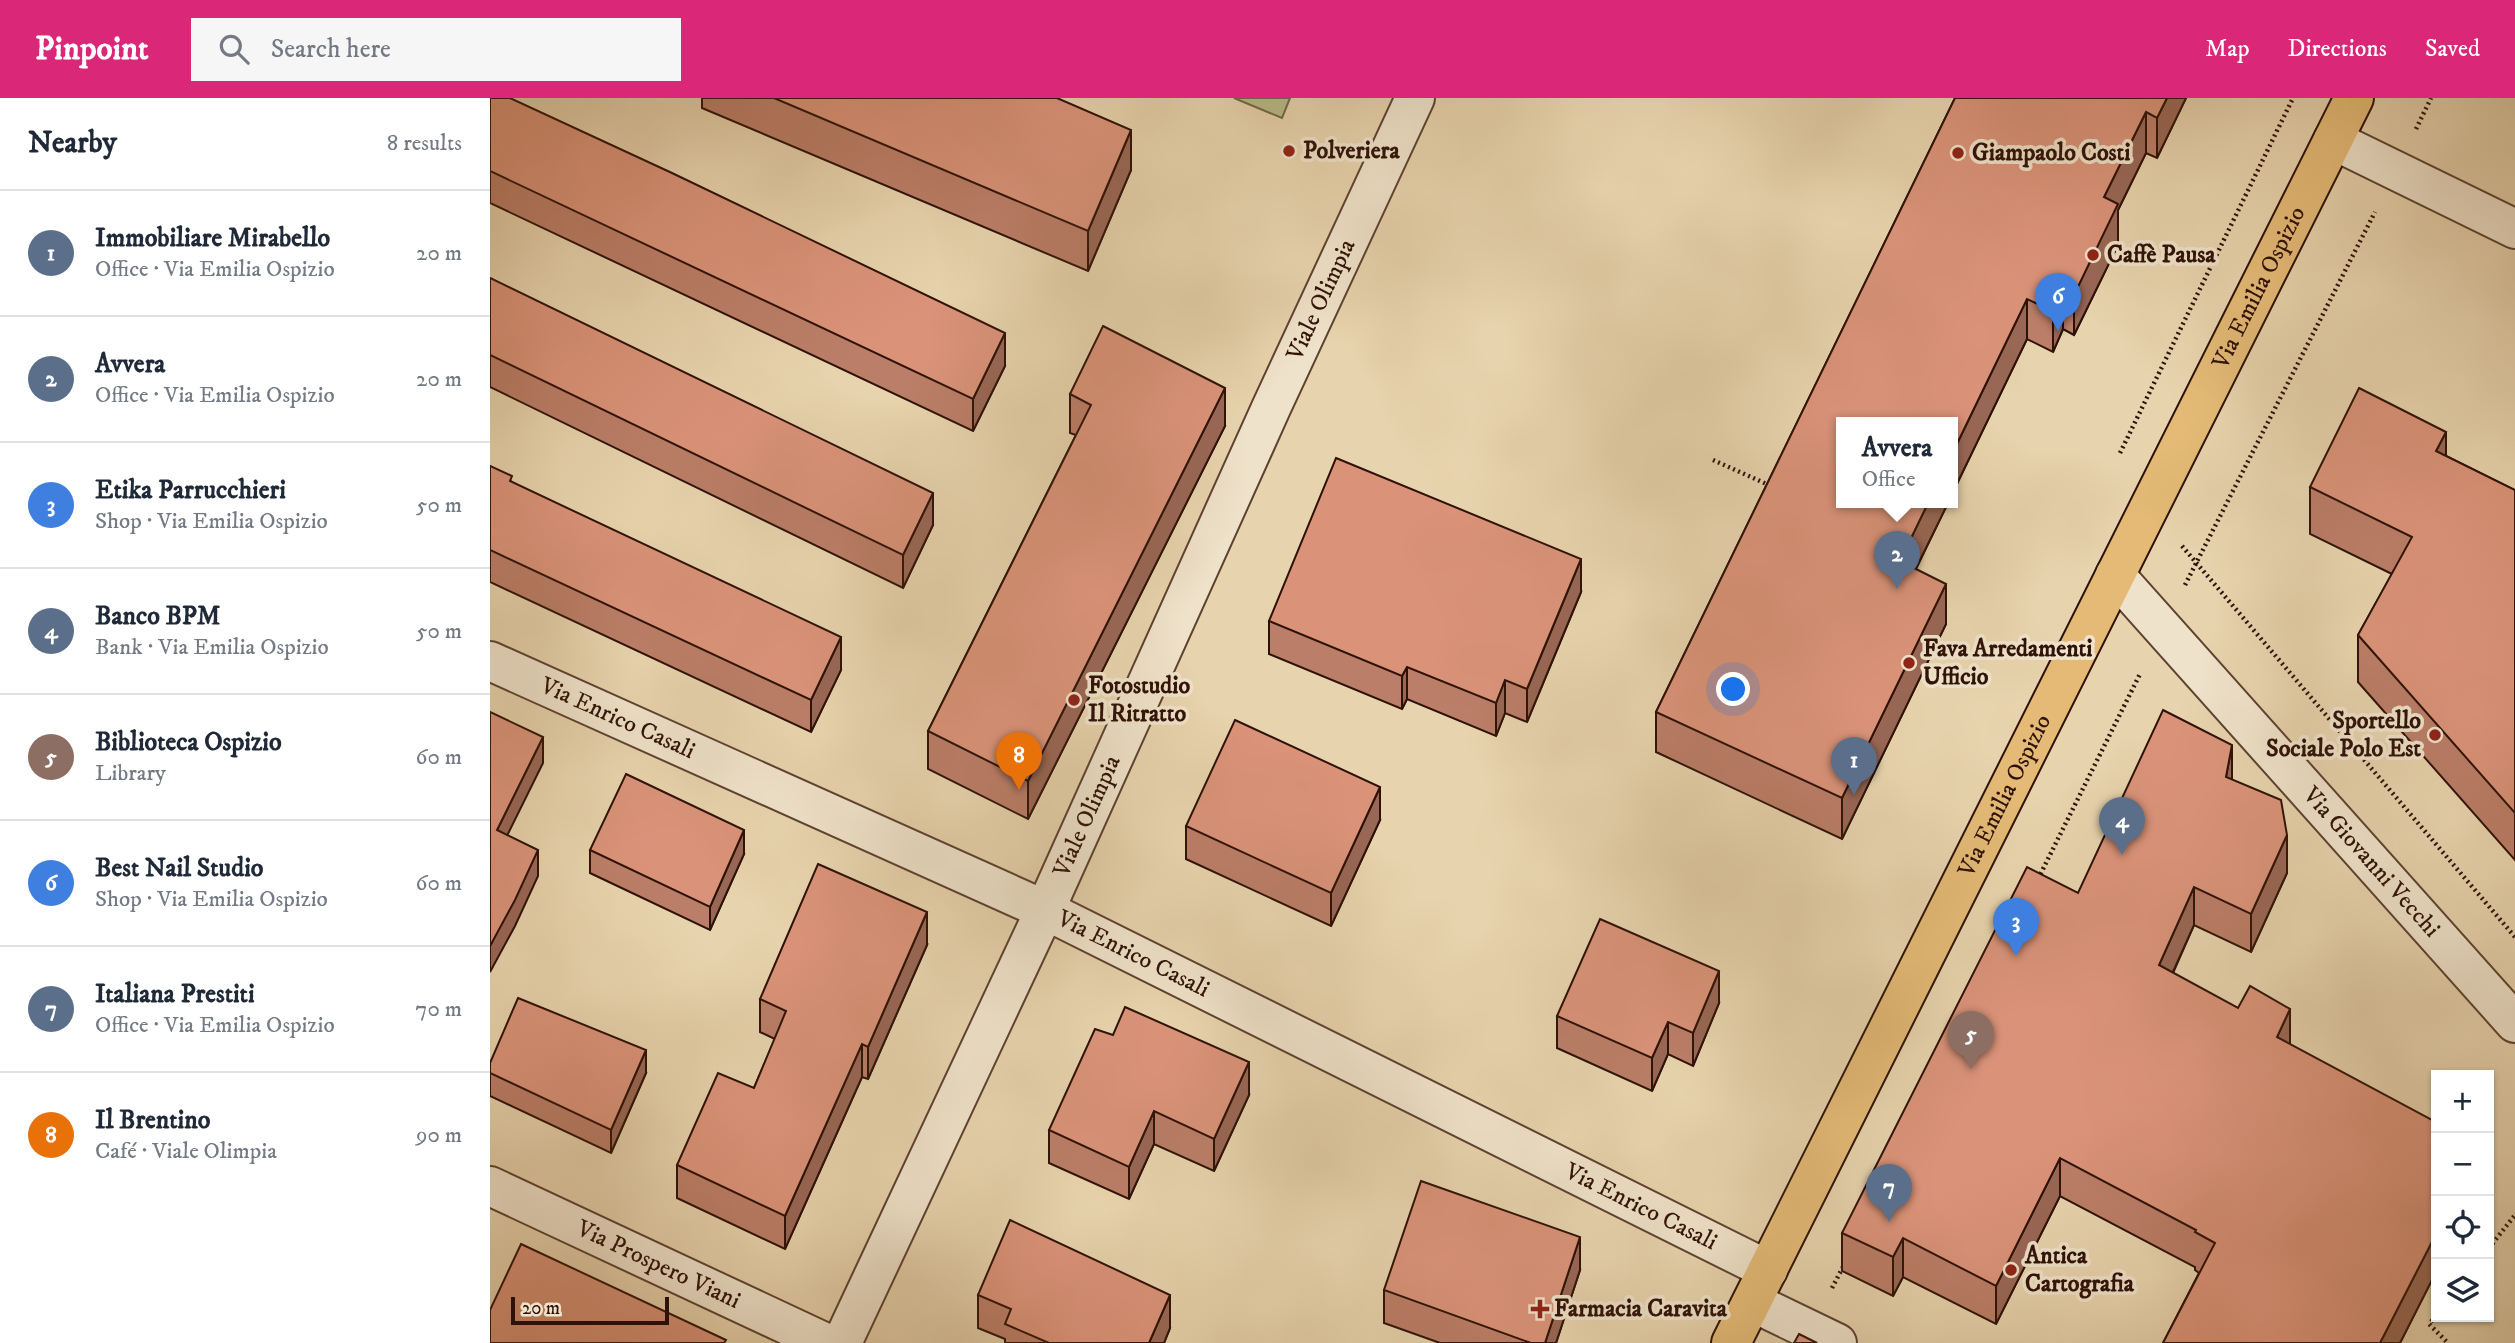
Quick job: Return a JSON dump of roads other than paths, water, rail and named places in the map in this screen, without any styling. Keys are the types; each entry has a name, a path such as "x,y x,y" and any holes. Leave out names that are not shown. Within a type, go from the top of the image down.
{"main road":[{"name":"Via Emilia Ospizio","path":"1731,1343 2354,98"}],"street":[{"name":"Viale Olimpia","path":"842,1343 1045,910 1271,408 1415,98"},
{"path":"2333,140 2515,229"},
{"name":"Via Giovanni Vecchi","path":"2115,575 2515,1023"},
{"name":"Via Enrico Casali","path":"490,661 1045,910 1760,1286 1824,1336"},
{"name":"Via Prospero Viani","path":"490,1186 825,1343"}],"place":[{"name":"Polveriera","path":"1289,151"},
{"name":"Giampaolo Costi","path":"1958,153"},
{"name":"Caffè Pausa","path":"2093,255"},
{"name":"Best Nail Studio","path":"2058,331"},
{"name":"Avvera","path":"1897,589"},
{"name":"Fava Arredamenti Ufficio","path":"1909,663"},
{"name":"Fotostudio Il Ritratto","path":"1074,700"},
{"name":"Sportello Sociale Polo Est","path":"2435,735"},
{"name":"Il Brentino","path":"1019,790"},
{"name":"Immobiliare Mirabello","path":"1854,795"},
{"name":"Banco BPM","path":"2122,855"},
{"name":"Etika Parrucchieri","path":"2016,956"},
{"name":"Biblioteca Ospizio","path":"1971,1069"},
{"name":"Italiana Prestiti","path":"1889,1222"},
{"name":"Antica Cartografia","path":"2011,1270"},
{"name":"Farmacia Caravita","path":"1540,1309"}]}
